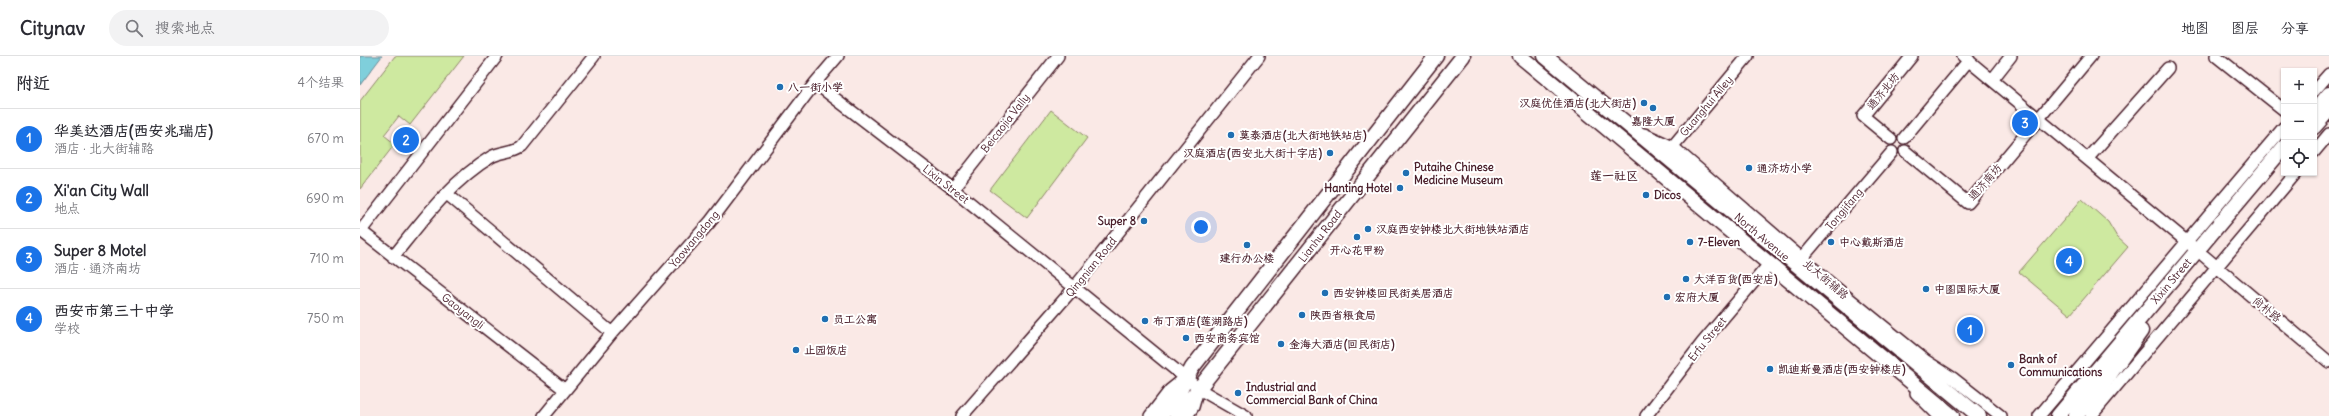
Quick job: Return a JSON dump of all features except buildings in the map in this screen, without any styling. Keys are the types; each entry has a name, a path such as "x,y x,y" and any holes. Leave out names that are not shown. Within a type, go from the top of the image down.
{"main road":[{"name":"Lianhu Road","path":"1161,416 1177,396 1185,377 1436,56"},
{"name":"Lianhu Road","path":"1177,416 1463,56"},
{"name":"North Avenue","path":"1520,56 1952,416"},
{"name":"North Avenue","path":"1545,56 1632,129 1669,151 1979,416"},
{"path":"2317,108 2329,94"},
{"path":"2317,124 2329,110"},
{"name":"Xixin Street","path":"2058,416 2281,151"},
{"name":"Xixin Street","path":"2076,416 2103,384 2196,250 2281,165"}],"street":[{"path":"360,232 497,56"},
{"path":"393,256 428,212 476,167 493,156 512,151 522,146 594,56"},
{"name":"Yaowangdong","path":"544,416 612,333 710,222 815,83 838,56"},
{"name":"Beicaojia Vally","path":"952,189 1058,56"},
{"name":"Qingnian Road","path":"962,416 1074,288 1259,56"},
{"name":"Guanghui Alley","path":"1669,151 1748,56"},
{"name":"通济北坊","path":"1891,139 1863,116 1912,56"},
{"path":"1992,80 2012,56"},
{"path":"2039,119 2091,56"},
{"path":"2216,56 2281,108"},
{"path":"1904,138 1966,58"},
{"name":"尚朴路","path":"1966,58 2329,362"},
{"path":"2087,159 2168,68"},
{"path":"2317,88 2329,74"},
{"name":"Lixin Street","path":"815,83 952,189 1199,388 1246,416"},
{"name":"通济南坊","path":"1905,151 1968,203 2039,119"},
{"path":"2039,416 2196,250 2281,131"},
{"path":"1897,136 1904,138 1908,145 1905,151 1898,155 1892,152 1888,146 1891,139 1897,136"},
{"path":"2317,148 2326,138"},
{"name":"Tongjifang","path":"1799,262 1892,152"},
{"path":"2092,416 2293,176"},
{"path":"447,194 612,333"},
{"name":"Gaoyangli","path":"360,232 565,390"},
{"name":"北大街辅路","path":"1799,262 1926,361 1954,380 2001,416"},
{"path":"1769,265 1902,380 1939,416"},
{"name":"Erfu Street","path":"1646,416 1702,343 1769,265"},
{"path":"1150,416 1170,390 1185,377"},
{"path":"1186,416 1193,407 1199,388"}],"green space":[{"path":"395,56 464,56 410,125 399,116 384,135 395,144 360,189 360,101"},
{"path":"1051,110 1087,138 1027,218 990,190"},
{"path":"2082,199 2108,222 2117,237 2128,247 2070,315 2019,272"}],"water":[{"path":"360,56 382,56 360,85"}],"place":[{"name":"八一街小学","path":"780,87"},
{"name":"汉庭优佳酒店(北大街店)","path":"1644,103"},
{"name":"嘉隆大厦","path":"1653,108"},
{"name":"Super 8 Motel","path":"2025,123"},
{"name":"莫泰酒店(北大街地铁站店)","path":"1231,135"},
{"name":"Xi'an City Wall","path":"406,140"},
{"name":"汉庭酒店(西安北大街十字店)","path":"1330,153"},
{"name":"通济坊小学","path":"1749,168"},
{"name":"Putaihe Chinese Medicine Museum","path":"1406,173"},
{"name":"Hanting Hotel","path":"1400,188"},
{"name":"Dicos","path":"1646,195"},
{"name":"Super 8","path":"1144,221"},
{"name":"汉庭西安钟楼北大街地铁站酒店","path":"1368,229"},
{"name":"开心花甲粉","path":"1357,237"},
{"name":"7-Eleven","path":"1690,242"},
{"name":"中心戴斯酒店","path":"1831,242"},
{"name":"建行办公楼","path":"1247,245"},
{"name":"西安市第三十中学","path":"2069,261"},
{"name":"大洋百货(西安店)","path":"1686,279"},
{"name":"中图国际大厦","path":"1926,289"},
{"name":"西安钟楼回民街美居酒店","path":"1325,293"},
{"name":"宏府大厦","path":"1667,297"},
{"name":"陕西省粮食局","path":"1302,315"},
{"name":"员工公寓","path":"825,319"},
{"name":"布丁酒店(莲湖路店)","path":"1145,321"},
{"name":"华美达酒店(西安兆瑞店)","path":"1970,330"},
{"name":"西安商务宾馆","path":"1186,338"},
{"name":"金海大酒店(回民街店)","path":"1281,344"},
{"name":"止园饭店","path":"796,350"},
{"name":"Bank of Communications","path":"2011,365"},
{"name":"凯迪斯曼酒店(西安钟楼店)","path":"1770,369"},
{"name":"Industrial and Commercial Bank of China","path":"1238,393"}],"district":[{"name":"莲一社区","path":"1614,176"}]}
